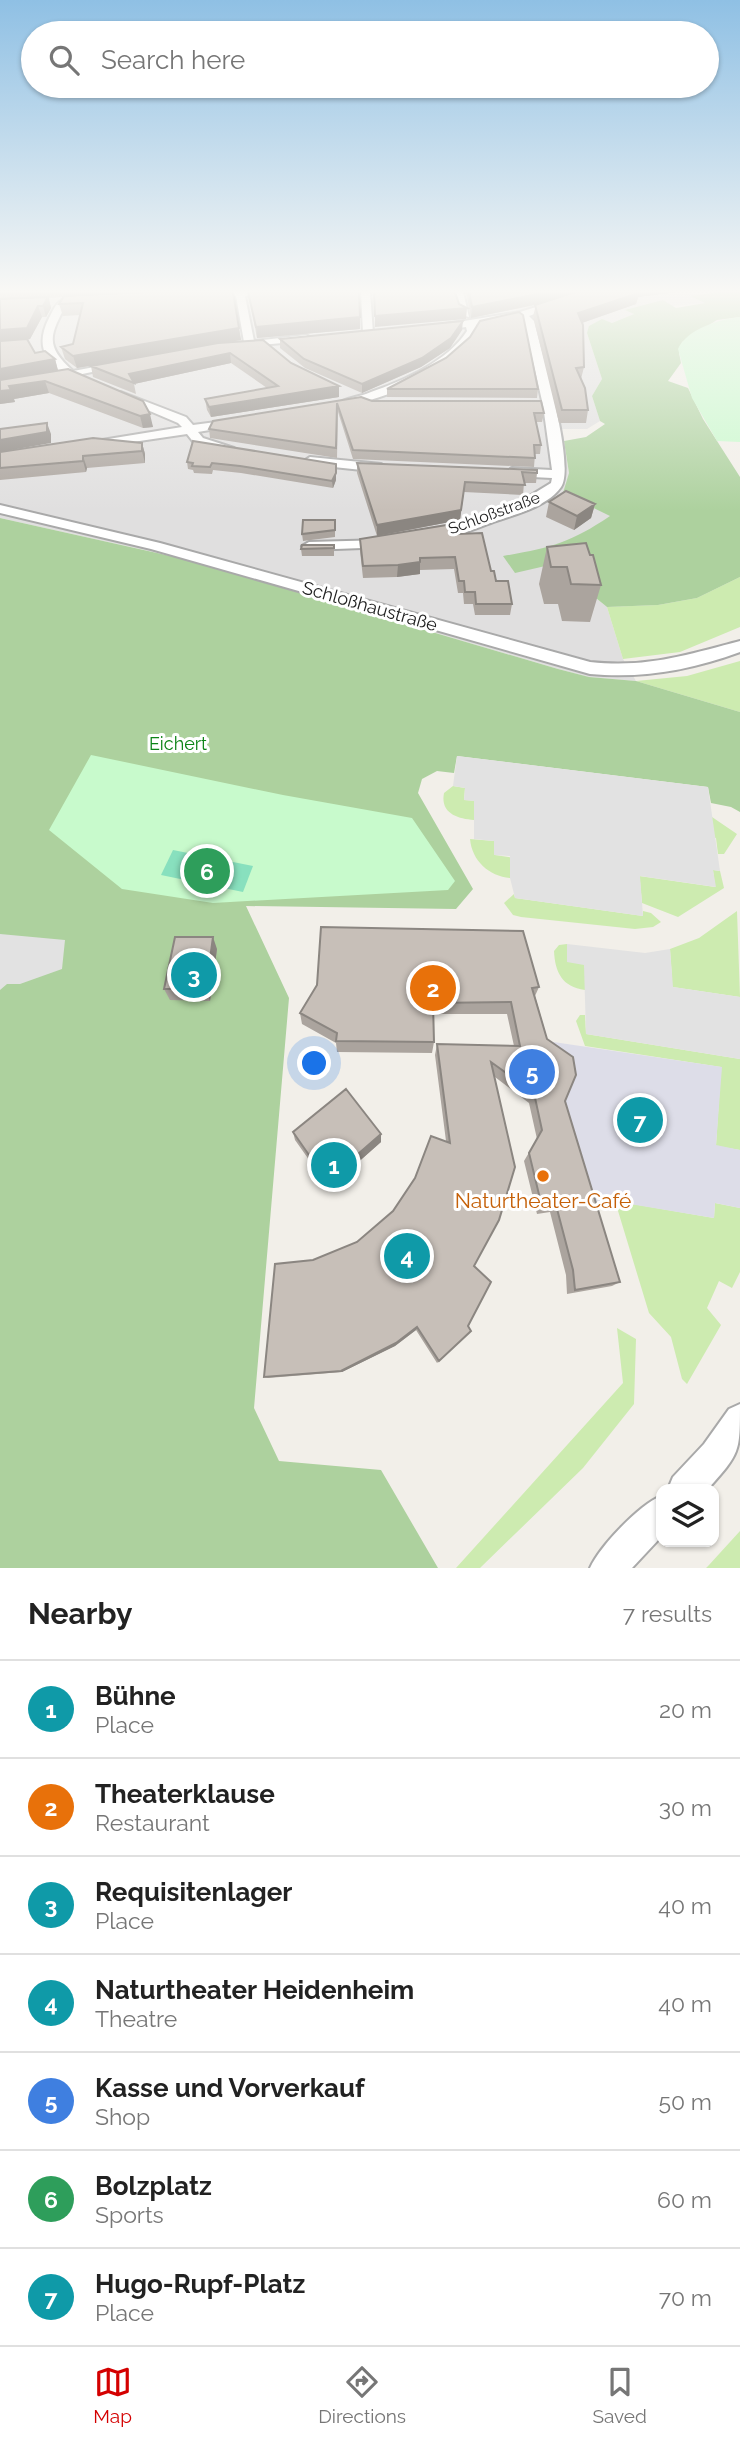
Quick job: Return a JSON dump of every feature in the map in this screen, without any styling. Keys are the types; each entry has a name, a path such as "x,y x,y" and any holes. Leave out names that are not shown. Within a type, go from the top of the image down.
{"street":[{"path":"60,365 90,382"},
{"path":"0,388 119,365"},
{"path":"328,407 360,400 404,383 436,365"},
{"path":"498,472 560,474 540,404 535,365"},
{"path":"102,387 182,420 195,438 204,443 245,452"},
{"path":"340,392 379,406"},
{"path":"81,447 243,421"},
{"path":"298,460 391,469"},
{"name":"Schloßstraße","path":"306,547 410,540 467,527 519,508 551,491 560,474"},
{"name":"Schloßhaustraße","path":"0,509 155,546 590,668 630,672 670,669 740,646"},
{"path":"690,1484 716,1456 740,1420"},
{"path":"608,1568 656,1518"}],"shaded area":[{"path":"0,365 597,365 602,379 592,396 600,421 587,429 562,429 569,473 568,485 611,516 578,538 552,547 554,564 607,607 623,659 636,681 588,677 184,559 0,518"},
{"path":"457,756 708,787 720,871 713,870 716,887 640,876 643,916 515,898 510,878 510,856 494,855 494,841 474,839 474,801 464,800 465,788 453,786"},
{"path":"0,934 65,940 62,969 20,984 7,984 0,990"},
{"path":"567,944 645,953 670,949 673,987 740,997 740,1059 586,1034 584,965 567,962"},
{"path":"540,1040 722,1067 716,1145 740,1150 740,1208 715,1203 714,1218 606,1200 590,1208"}],"green space":[{"path":"597,365 679,365 668,381 688,388 703,419 740,477 740,577 697,598 658,605 607,607 554,564 515,573 503,556 559,543 583,533 610,516 563,493 569,473 564,441 586,437 605,424 600,421 592,396 602,379"},
{"path":"683,365 740,365 740,442 717,441 692,398"},
{"name":"Eichert","path":"0,518 184,559 558,669 589,677 636,681 740,712 740,812 731,807 711,803 708,787 457,756 454,773 437,771 422,779 418,793 473,889 456,909 246,906 289,998 254,1408 279,1461 381,1470 438,1568 0,1568"},
{"path":"740,577 740,627 680,652 623,659 607,607 658,605 697,598"},
{"path":"740,661 740,712 636,681 687,676"},
{"path":"91,755 283,795 412,818 455,881 448,890 213,903 122,889 49,830"},
{"path":"453,786 465,788 464,800 712,817 737,834 724,854 718,854 716,838 475,806 474,820 468,819 451,814 445,806 444,793"},
{"path":"470,839 494,841 495,855 715,887 713,870 720,871 724,888 678,917 642,903 640,881 510,862 510,878 502,877 483,866 474,854"},
{"path":"173,850 253,866 243,892 161,875"},
{"path":"514,894 515,898 643,916 643,911 651,913 661,922 653,927 635,929 521,917 513,915 504,903"},
{"path":"737,911 740,997 585,974 585,990 565,982 556,966 554,951 559,945 567,944 567,961 672,978 670,949 699,938"},
{"path":"580,1015 585,1015 586,1034 740,1059 740,1150 716,1146 721,1067 585,1046 576,1021"},
{"path":"615,1201 714,1218 715,1203 740,1208 740,1272 732,1288 719,1281 707,1308 721,1325 687,1384 682,1379 671,1337 649,1313"},
{"path":"617,1328 636,1339 634,1404 583,1468 480,1568 456,1568 623,1383"},
{"path":"740,1531 740,1568 706,1568 709,1565"}],"building":[{"path":"0,365 21,365 0,369"},
{"path":"171,365 129,374 134,383 91,366"},
{"path":"248,365 296,365 339,386 209,407 205,399 278,386"},
{"path":"318,365 405,365 362,384"},
{"path":"432,365 533,365 538,389 387,389"},
{"path":"550,365 584,365 576,368 585,388 588,410 562,410"},
{"path":"68,369 143,401 150,414 140,416 45,381 9,386 11,390 0,391 0,380"},
{"path":"361,397 372,401 541,401 544,413 534,413 541,445 534,445 535,458 353,450 337,403 336,448 209,429 213,421"},
{"path":"47,423 47,432 0,440 0,429"},
{"path":"93,438 142,443 142,451 83,456 83,461 0,468 0,452"},
{"path":"193,441 336,464 336,473 332,481 212,463 210,467 192,466 193,463 187,462"},
{"path":"357,463 537,470 537,473 522,472 525,485 465,482 461,510 377,525"},
{"path":"566,491 595,504 577,516 549,502"},
{"path":"303,520 335,520 335,530 302,534"},
{"path":"459,523 458,534 482,533 491,571 494,571 496,581 508,581 512,604 476,604 475,592 465,592 464,581 459,581 455,557 420,558 420,562 398,565 363,566 360,539"},
{"path":"586,543 590,555 593,555 601,585 571,584 567,567 551,567 547,547"},
{"path":"302,545 334,545 334,548 301,549"},
{"path":"321,927 523,931 539,987 532,988 547,1039 573,1057 576,1075 565,1101 620,1282 575,1290 573,1270 556,1205 542,1207 529,1153 542,1130 534,1093 491,1062 515,1167 499,1220 474,1266 491,1282 468,1326 471,1331 439,1361 417,1327 396,1343 341,1371 264,1377 275,1264 313,1260 357,1242 393,1211 415,1178 431,1136 450,1143 437,1044 520,1046 511,1002 433,1003 434,1042 336,1041 337,1033 300,1013 317,985"},
{"path":"175,937 213,937 206,989 164,989"},
{"path":"346,1089 381,1134 327,1181 293,1132"}],"place":[{"name":"Bolzplatz","path":"207,871"},
{"name":"Requisitenlager","path":"194,975"},
{"name":"Theaterklause","path":"433,988"},
{"name":"Kasse und Vorverkauf","path":"532,1072"},
{"name":"Hugo-Rupf-Platz","path":"640,1120"},
{"name":"Bühne","path":"334,1165"},
{"name":"Naturtheater-Café","path":"543,1176"},
{"name":"Naturtheater Heidenheim","path":"407,1256"}]}
